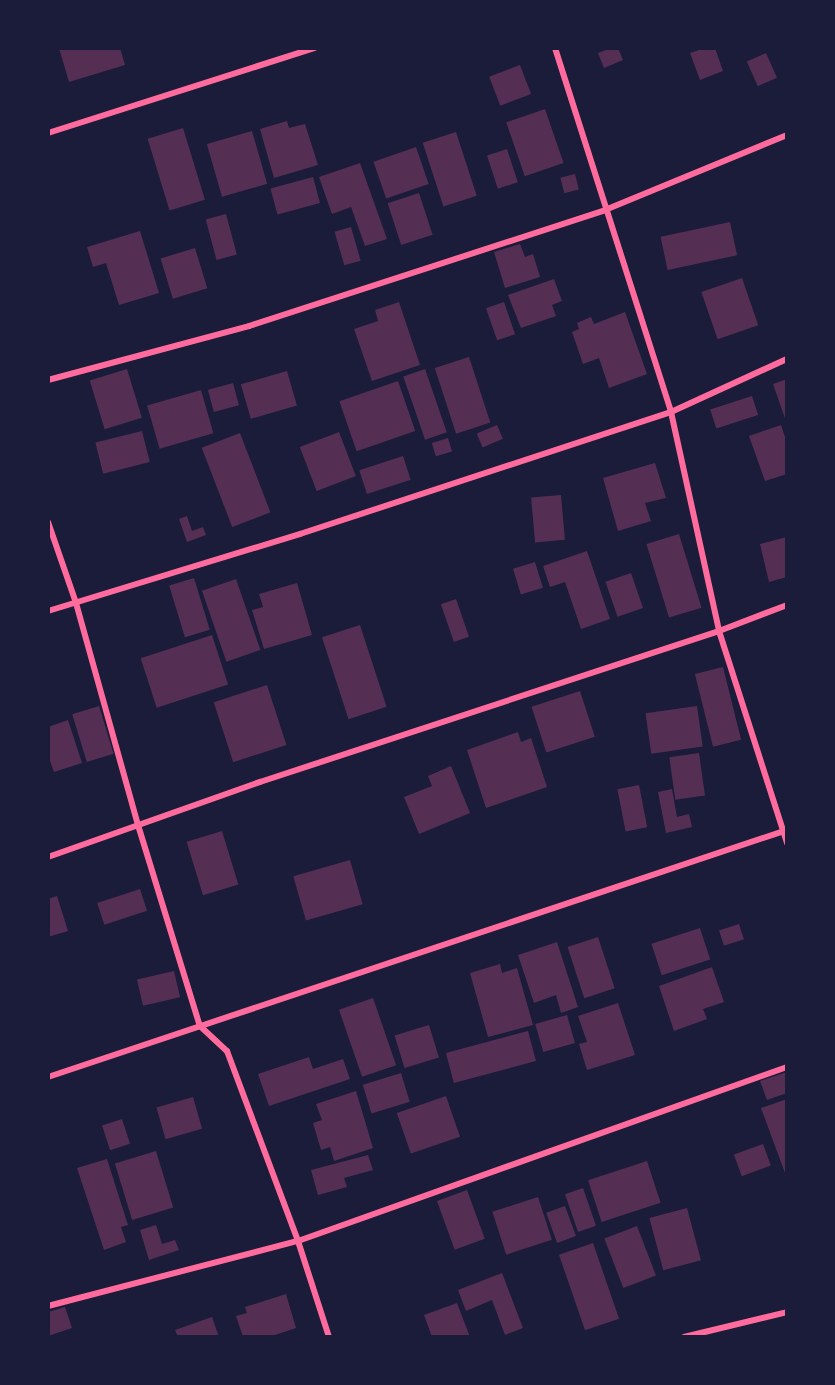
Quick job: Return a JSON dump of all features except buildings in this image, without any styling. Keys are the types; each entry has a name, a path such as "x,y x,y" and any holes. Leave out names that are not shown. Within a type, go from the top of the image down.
{"street":[{"path":"48,133 315,48"},
{"path":"555,48 671,412 718,631 787,843"},
{"path":"48,380 249,326 605,210 787,135"},
{"path":"48,610 300,534 671,412 787,359"},
{"path":"48,522 76,603 138,825 200,1026 227,1051 298,1241 328,1337"},
{"path":"48,857 260,782 718,631 787,605"},
{"path":"48,1077 784,831"},
{"path":"48,1306 298,1241 787,1067"},
{"path":"684,1337 787,1312"}]}
